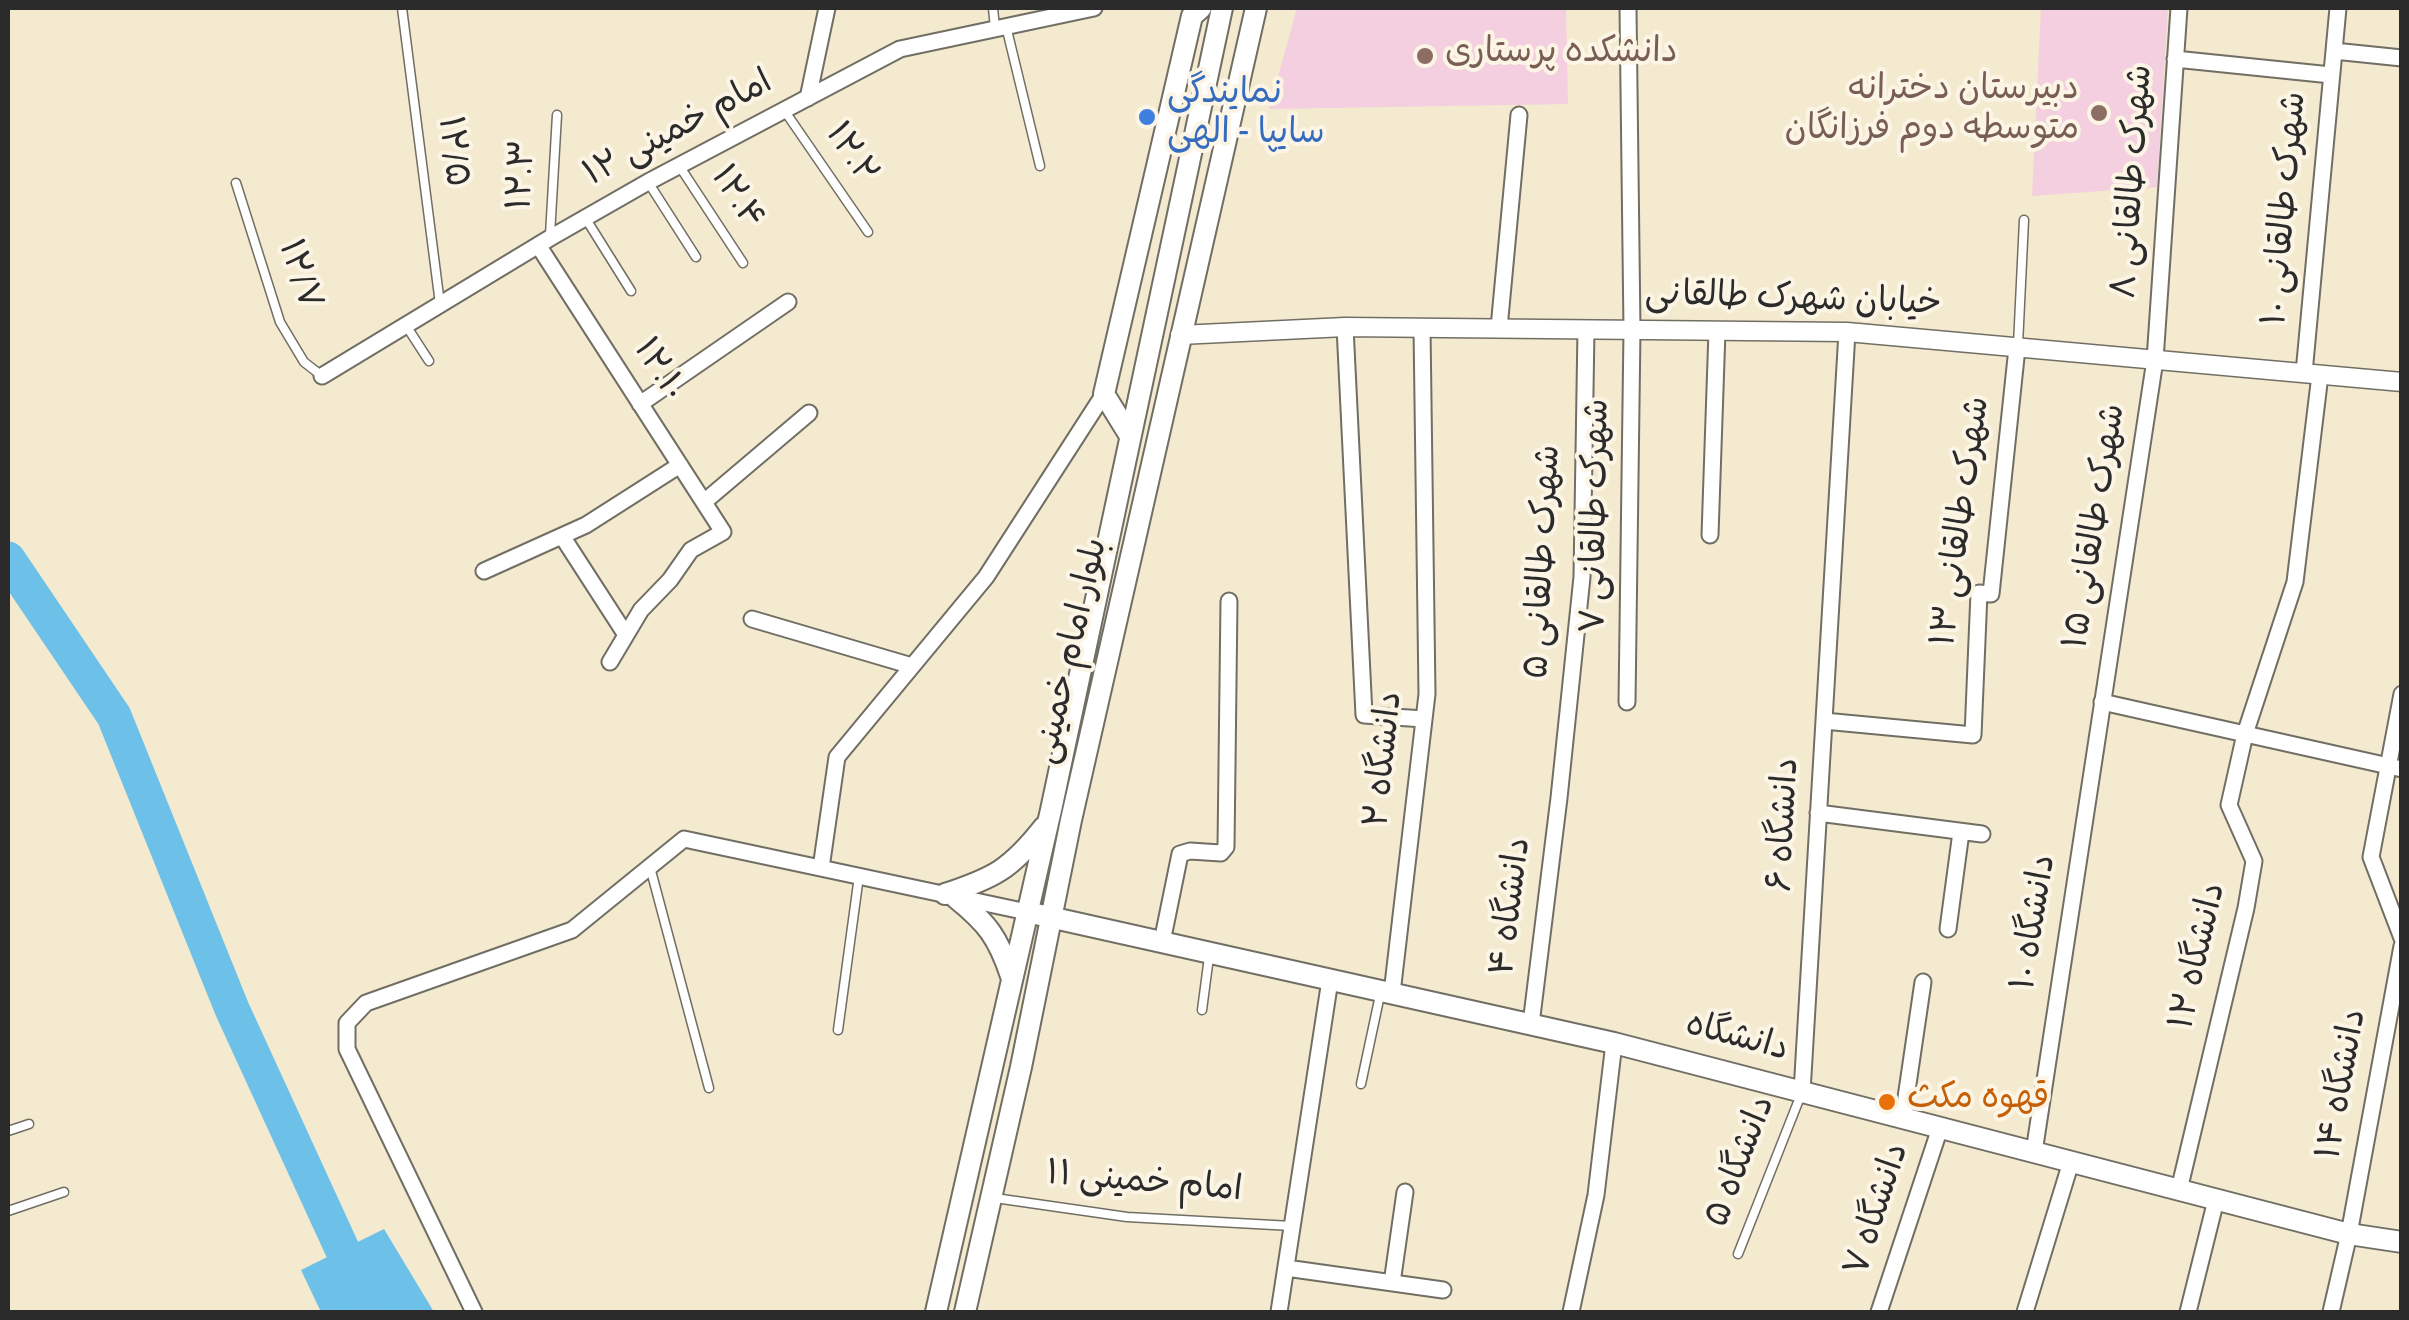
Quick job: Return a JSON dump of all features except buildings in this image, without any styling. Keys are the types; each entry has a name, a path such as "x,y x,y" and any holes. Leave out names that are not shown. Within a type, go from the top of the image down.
{"main road":[{"path":"1130,436 1104,394 1192,16 1200,8"},
{"name":"بلوار امام خمینی","path":"936,1312 1048,822 1222,8"},
{"name":"بلوار امام خمینی","path":"964,1312 1021,1067 1075,800 1256,8"},
{"path":"1126,302 1180,335"},
{"path":"950,896 985,881 1021,856 1048,822"},
{"path":"950,896 982,919 1001,947 1012,980"},
{"name":"دانشگاه","path":"1027,912 1614,1043 2348,1234 2402,1242"}],"street":[{"path":"808,98 827,8"},
{"name":"امام خمینی ۱۲","path":"322,376 648,182 900,50 1094,8"},
{"name":"شهرک طالقانی ۷","path":"1627,702 1632,330 1628,8"},
{"name":"شهرک طالقانی ۸","path":"2154,360 2179,8"},
{"name":"شهرک طالقانی ۱۰","path":"2296,570 2338,8"},
{"path":"2334,51 2402,58"},
{"path":"2175,59 2331,75"},
{"path":"1499,328 1520,115"},
{"name":"۱۲.۱۰","path":"544,242 640,404 723,532 691,550 670,580 641,610 626,635"},
{"path":"640,404 788,302"},
{"path":"1345,327 1364,715 1424,720"},
{"name":"خیابان شهرک طالقانی","path":"1180,335 1345,327 1847,332 2402,382"},
{"name":"دانشگاه ۲","path":"1387,992 1427,694 1422,328"},
{"name":"شهرک طالقانی ۵","path":"1559,798 1582,577 1586,330"},
{"path":"1710,535 1717,331"},
{"name":"دانشگاه ۶","path":"1802,1092 1847,332"},
{"name":"شهرک طالقانی ۱۳","path":"1824,721 1973,735 1978,593 1991,594 2018,348"},
{"name":"شهرک طالقانی ۱۵","path":"2102,702 2154,360"},
{"path":"821,868 837,757 986,577 1104,394"},
{"path":"704,502 809,413"},
{"path":"484,571 586,525 680,465"},
{"path":"562,536 626,635 610,662"},
{"name":"دانشگاه ۱۲","path":"2179,1190 2254,861 2229,806 2244,734 2296,570"},
{"path":"1162,942 1180,854 1221,853 1226,847 1229,601"},
{"path":"752,618 912,666"},
{"path":"2402,694 2395,767 2371,857 2402,938"},
{"path":"2102,702 2395,767"},
{"name":"دانشگاه ۱۰","path":"2034,1152 2102,702"},
{"name":"دانشگاه ۴","path":"1530,1024 1559,798"},
{"path":"1818,813 1982,834"},
{"path":"1948,929 1961,832"},
{"path":"474,1312 348,1049 347,1023 366,1004 572,930 684,839 1027,912"},
{"name":"دانشگاه ۱۴","path":"2331,1312 2402,946"},
{"path":"1279,1312 1330,980"},
{"path":"1903,1118 1923,982"},
{"path":"1572,1312 1596,1195 1614,1043"},
{"name":"دانشگاه ۷","path":"1879,1312 1940,1128"},
{"path":"2025,1312 2071,1162"},
{"path":"1392,1283 1405,1192"},
{"path":"2188,1312 2216,1200"},
{"path":"1286,1268 1443,1290"}],"lane":[{"name":"۱۲/۵","path":"402,8 440,304"},
{"path":"993,8 1040,166"},
{"name":"۱۲.۲","path":"784,110 868,232"},
{"name":"۱۲.۳","path":"544,242 557,115"},
{"name":"۱۲.۴","path":"680,166 743,263"},
{"path":"648,182 696,257"},
{"name":"۱۲/۷","path":"236,184 280,322 304,362 322,376"},
{"path":"586,218 631,291"},
{"path":"2018,348 2024,220"},
{"path":"406,325 429,361"},
{"path":"650,867 709,1088"},
{"path":"838,1030 859,876"},
{"path":"1202,1010 1210,953"},
{"path":"1361,1084 1387,992"},
{"name":"دانشگاه ۵","path":"1738,1254 1802,1092"},
{"path":"8,1131 30,1124"},
{"path":"8,1211 64,1192"},
{"name":"امام خمینی ۱۱","path":"991,1198 1127,1217 1292,1226"}],"shaded area":[{"name":"دانشکده پرستاری","path":"1297,8 1566,8 1568,104 1269,109"},
{"name":"دبیرستان دخترانه متوسطه دوم فرزانگان","path":"2041,8 2168,8 2157,187 2032,196"}],"water":[{"path":"384,1229 434,1312 321,1312 301,1270"}],"waterway":[{"path":"8,559 114,716 232,1009 371,1312"}],"place":[{"name":"دانشکده پرستاری","path":"1425,56"},
{"name":"دبیرستان دخترانه متوسطه دوم فرزانگان","path":"2099,113"},
{"name":"نمایندگی سایپا - الهی","path":"1147,117"},
{"name":"قهوه مکث","path":"1887,1102"}]}
